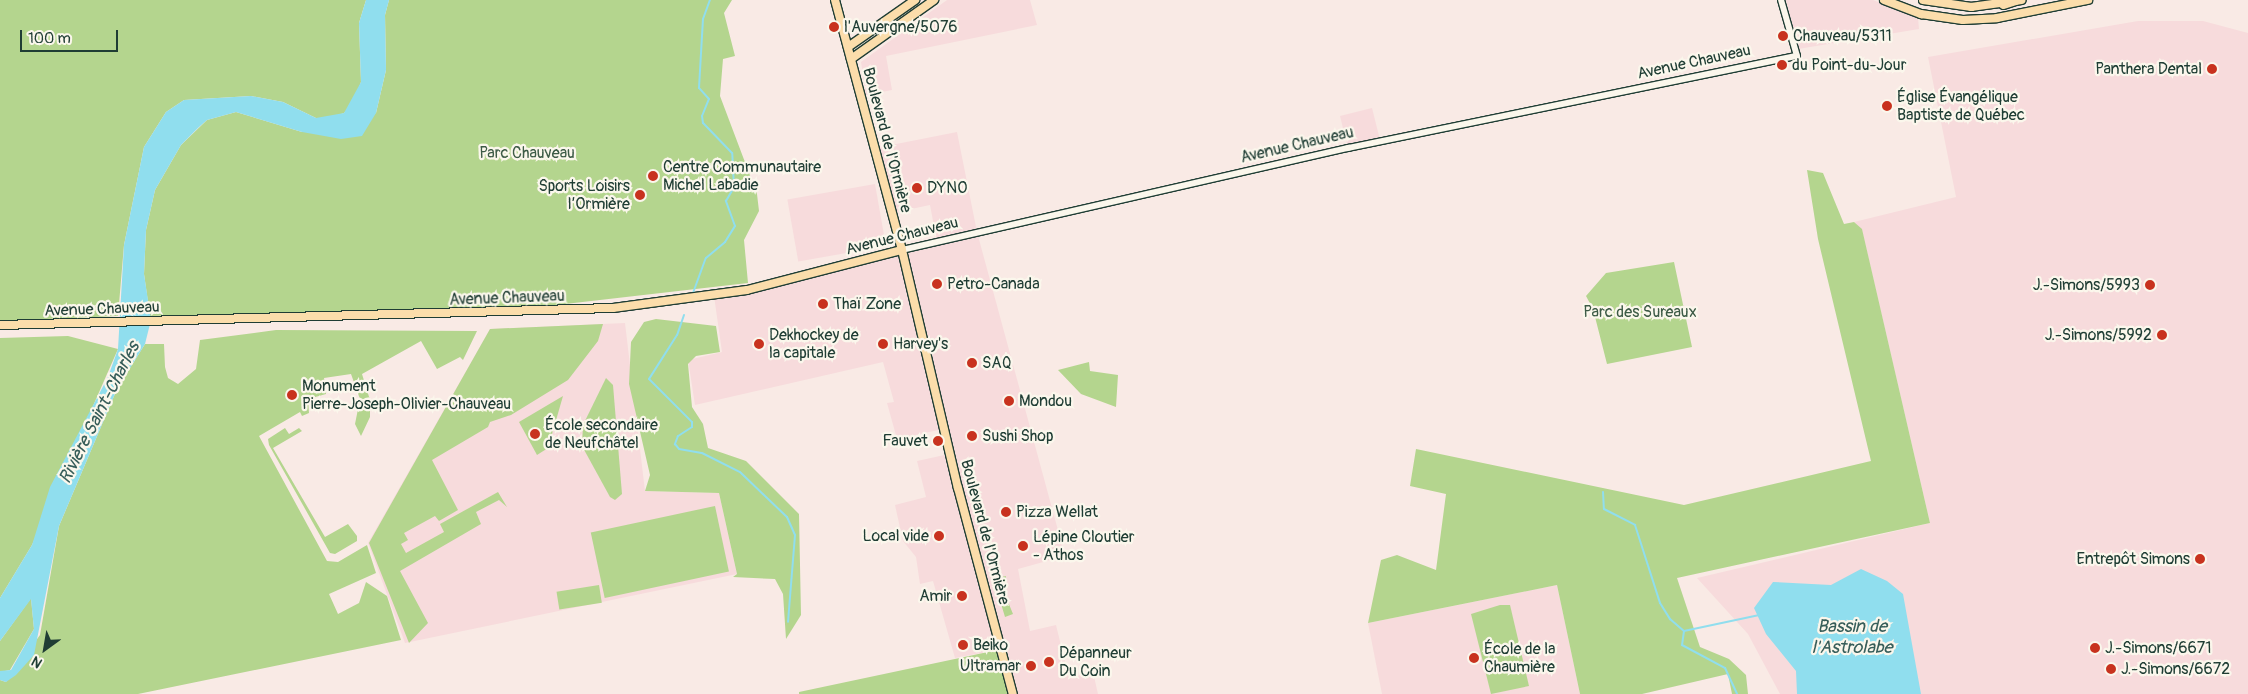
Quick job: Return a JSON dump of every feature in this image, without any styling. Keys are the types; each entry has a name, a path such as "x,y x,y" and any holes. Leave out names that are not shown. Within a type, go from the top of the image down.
{"highway":[{"path":"2003,4 2015,0"}],"main road":[{"name":"Boulevard de l'Ormière","path":"835,0 902,250 958,488 1013,694"},
{"path":"848,47 915,0"},
{"path":"851,58 934,0"},
{"path":"1884,0 1933,17 1963,20 1997,18 2088,0"},
{"path":"1924,0 1957,6 2003,4 2022,0"},
{"name":"Avenue Chauveau","path":"0,325 613,308 747,290 902,250"}],"street":[{"name":"Avenue Chauveau","path":"902,250 1348,148 1797,56 1781,0"}],"shaded area":[{"path":"947,0 1030,0 1037,25 886,56 892,90 866,95 861,62"},
{"path":"1786,0 1873,0 1918,18 1919,29 1798,49"},
{"path":"2138,21 2203,21 2248,33 2248,694 1780,694 1748,634 1697,578 1930,523 1862,230 1854,222 1956,197 1928,57"},
{"path":"1372,108 1380,141 1348,149 1340,116"},
{"path":"957,132 977,232 1065,556 1018,569 1030,631 1056,625 1069,678 1093,672 1098,694 1013,694 1002,649 955,658 933,581 920,584 916,557 903,541 895,505 926,497 917,461 949,454 943,429 897,439 887,403 894,402 883,362 695,405 688,360 722,352 714,296 937,242 930,205 892,213 876,148"},
{"path":"875,184 886,246 798,261 787,199"},
{"name":"École secondaire de Neufchâtel","path":"625,323 645,491 719,493 737,574 405,643 368,543 490,329"},
{"name":"École de la Chaumière","path":"1557,585 1580,694 1382,694 1368,623"}],"green space":[{"path":"0,0 366,0 359,23 361,82 352,105 344,113 330,118 316,118 283,102 251,96 184,100 166,112 144,147 124,245 118,316 0,321"},
{"name":"Parc Chauveau","path":"389,0 732,0 724,13 735,56 723,59 720,96 757,194 759,211 744,240 748,283 539,307 150,316 144,274 146,230 155,190 181,145 207,120 236,112 302,132 376,113 386,70 385,15"},
{"path":"1807,170 1823,173 1844,224 1854,222 1862,229 1930,523 1677,578 1700,647 1729,659 1746,675 1748,694 1732,694 1728,674 1642,694 1580,694 1557,585 1368,623 1381,560 1397,555 1436,570 1446,494 1410,486 1416,449 1684,505 1871,461 1818,239"},
{"name":"Parc des Sureaux","path":"1674,262 1692,347 1607,364 1593,309 1586,296 1606,273"},
{"path":"656,319 716,326 720,352 696,356 688,364 692,407 703,424 708,448 746,461 799,514 801,615 786,639 783,594 775,579 733,577 737,574 719,493 645,491 650,475 629,384 631,342 644,322"},
{"path":"603,324 598,341 568,380 511,415 490,422 488,427 432,460 458,510 439,521 435,516 404,533 408,540 401,544 406,553 444,532 440,524 498,492 507,507 499,500 476,512 481,524 400,571 428,623 409,643 369,543 490,329"},
{"path":"276,330 477,331 463,360 460,357 437,369 421,341 362,374 370,400 370,417 361,436 355,424 360,399 351,374 324,378 326,394 308,399 309,413 302,416 300,412 259,436 327,561 338,562 367,545 376,573 329,594 338,614 359,603 366,582 387,596 401,640 138,694 0,694 0,680 6,682 40,635 59,526 117,389 145,344 164,344 165,367 168,378 178,384 196,369 200,340"},
{"path":"68,336 118,349 32,545 0,598 0,338"},
{"path":"1089,362 1090,371 1118,375 1116,407 1081,394 1058,370"},
{"path":"606,378 613,385 622,494 615,500 610,497 582,446 583,425"},
{"path":"563,396 548,448 537,455 519,422"},
{"path":"285,428 289,434 299,428 302,431 273,448 325,537 348,524 357,536 357,541 335,554 330,553 269,445 268,439"},
{"path":"715,506 729,572 605,598 591,532"},
{"path":"1006,576 1004,592 1013,614 1005,617 995,584 997,578"},
{"path":"599,585 602,603 559,610 557,592"},
{"path":"31,598 34,629 10,670 0,672 0,641"},
{"path":"1500,605 1510,605 1529,686 1491,694 1471,614"},
{"path":"1002,649 1013,694 799,694 799,692"}],"water":[{"name":"Rivière Saint-Charles","path":"366,0 389,0 385,15 386,70 376,113 362,136 341,139 302,132 236,112 207,120 198,128 181,145 155,190 146,230 144,274 151,320 145,344 117,389 59,526 34,655 16,675 6,682 0,680 0,671 11,670 34,629 31,599 0,641 0,598 32,545 50,487 108,377 118,349 124,245 144,147 166,112 184,100 251,96 283,102 316,118 344,113 361,82 359,23"},
{"name":"Bassin de l'Astrolabe","path":"1861,569 1887,581 1903,594 1921,694 1797,694 1796,671 1766,634 1754,608 1773,582 1831,585"}],"waterway":[{"path":"693,293 706,258 725,242 735,226 726,201 734,187 732,153 703,123 702,116 709,99 699,88 703,19 710,0"},
{"path":"684,315 677,335 649,379 692,422 692,427 678,436 675,444 679,449 702,453 740,472 787,517 795,535 788,622"},
{"path":"1603,492 1604,509 1635,525 1660,603 1670,619 1684,631 1759,615"},
{"path":"1684,631 1682,645 1725,668 1737,694"}],"place":[{"name":"l'Auvergne/5076","path":"834,27"},
{"name":"Chauveau/5311","path":"1783,36"},
{"name":"du Point-du-Jour","path":"1782,65"},
{"name":"Panthera Dental","path":"2212,69"},
{"name":"Église Évangélique Baptiste de Québec","path":"1887,106"},
{"name":"Centre Communautaire Michel Labadie","path":"653,176"},
{"name":"DYNO","path":"917,188"},
{"name":"Sports Loisirs l’Ormière","path":"640,195"},
{"name":"Petro-Canada","path":"937,284"},
{"name":"J.-Simons/5993","path":"2150,285"},
{"name":"Thaï Zone","path":"823,304"},
{"name":"J.-Simons/5992","path":"2162,335"},
{"name":"Dekhockey de la capitale","path":"759,344"},
{"name":"Harvey's","path":"883,344"},
{"name":"SAQ","path":"972,363"},
{"name":"Monument Pierre-Joseph-Olivier-Chauveau","path":"292,395"},
{"name":"Mondou","path":"1009,401"},
{"name":"École secondaire de Neufchâtel","path":"535,434"},
{"name":"Sushi Shop","path":"972,436"},
{"name":"Fauvet","path":"938,441"},
{"name":"Pizza Wellat","path":"1006,512"},
{"name":"Local vide","path":"939,536"},
{"name":"Lépine Cloutier - Athos","path":"1023,546"},
{"name":"Entrepôt Simons","path":"2200,559"},
{"name":"Amir","path":"962,596"},
{"name":"Beiko","path":"963,645"},
{"name":"J.-Simons/6671","path":"2095,648"},
{"name":"École de la Chaumière","path":"1474,658"},
{"name":"Dépanneur Du Coin","path":"1049,662"},
{"name":"Ultramar","path":"1031,666"},
{"name":"J.-Simons/6672","path":"2111,669"}]}
